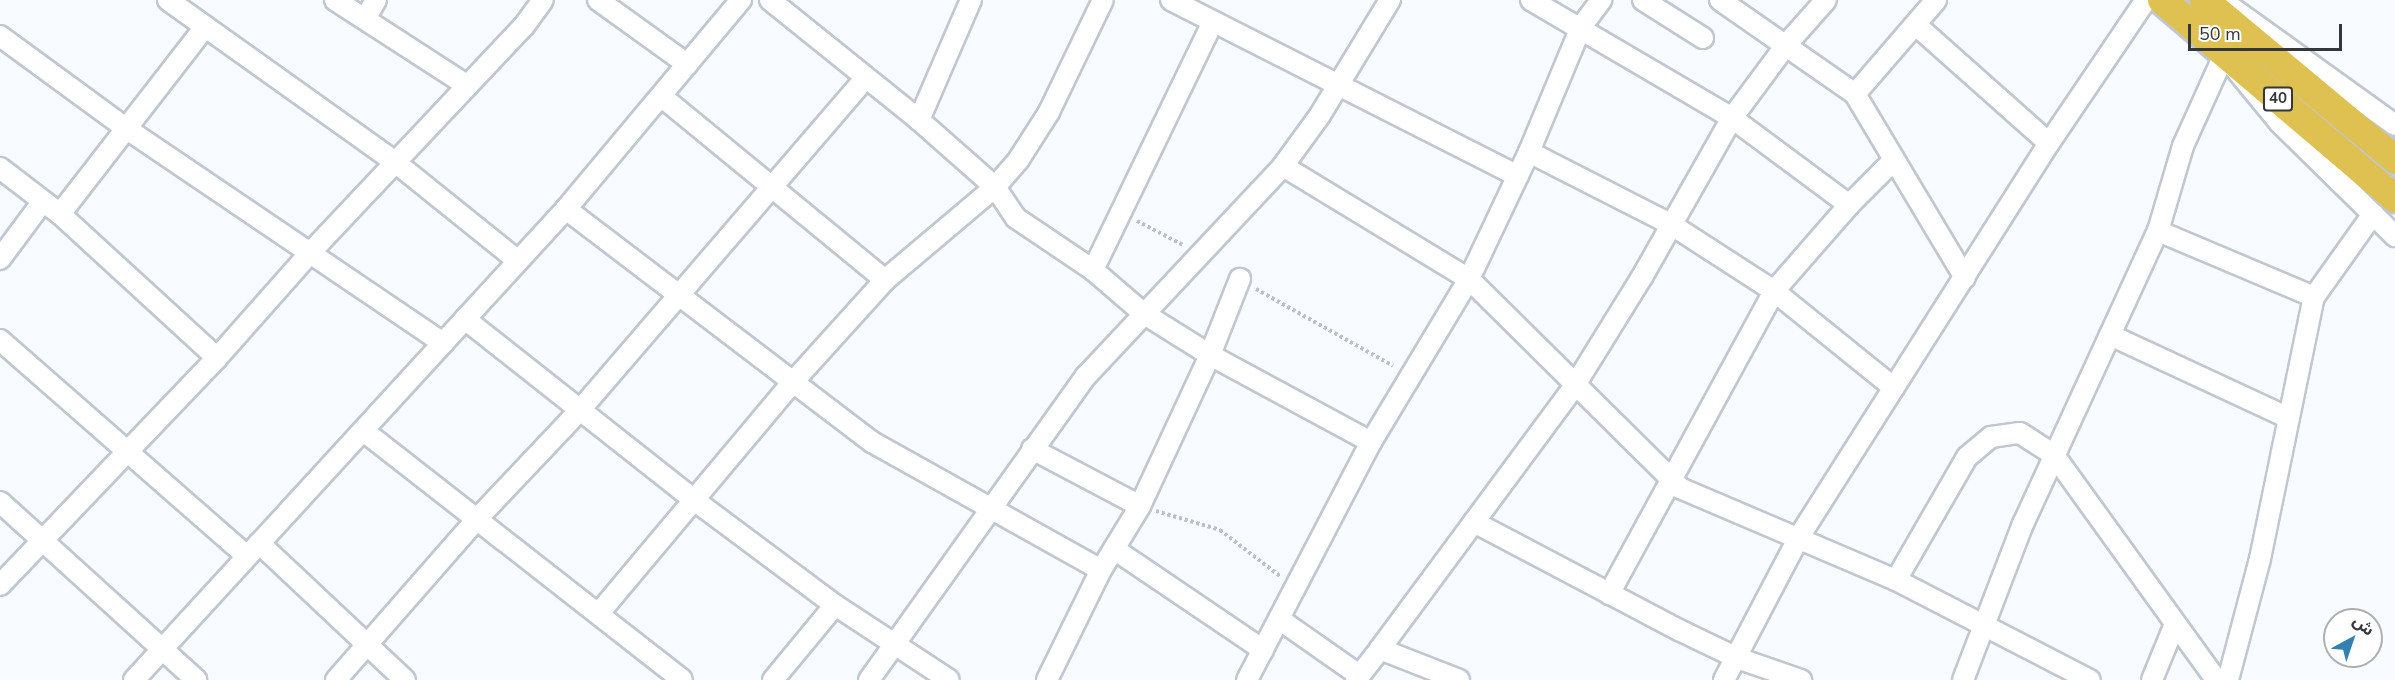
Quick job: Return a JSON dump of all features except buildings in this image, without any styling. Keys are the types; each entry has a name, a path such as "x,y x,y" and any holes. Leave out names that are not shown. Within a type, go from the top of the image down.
{"highway":[{"name":"40","path":"2162,0 2224,55 2384,206"},
{"name":"40","path":"2204,0 2395,159"}],"street":[{"path":"168,0 395,162 517,260"},
{"path":"335,0 468,86"},
{"path":"365,19 376,0"},
{"path":"0,585 43,538 128,453 309,254 468,86 543,0"},
{"path":"598,0 687,64"},
{"path":"134,680 365,432 517,260 566,209 741,0"},
{"path":"770,0 919,120 994,187 1016,218 1093,270 1143,313 1210,355 1371,442"},
{"path":"919,120 971,0"},
{"path":"599,613 792,383 885,280 994,187 1035,136 1103,0"},
{"path":"1171,0 1338,88 1518,176"},
{"path":"869,680 1086,376 1283,166 1338,88 1390,0"},
{"path":"1531,0 1581,27 1732,117 1849,205"},
{"path":"1252,678 1263,650 1371,442 1468,279 1529,152 1581,27 1601,0"},
{"path":"1643,0 1703,38"},
{"path":"1720,0 1855,94 1965,278"},
{"path":"1279,619 1357,678 1575,385 1672,225 1732,117 1786,45 1826,0"},
{"path":"1855,94 1936,0"},
{"path":"1724,680 1799,537 2049,143 2146,0"},
{"path":"2232,3 2395,125"},
{"path":"1093,270 1213,22"},
{"path":"1916,25 2049,143"},
{"path":"60,214 205,27"},
{"path":"0,36 127,129 443,343"},
{"path":"1963,680 1981,625 2054,456 2157,231 2183,146 2224,55"},
{"path":"336,680 476,519 580,410 681,295 770,186 866,78"},
{"path":"661,96 885,280"},
{"path":"1529,152 1672,225 1773,291 1894,388"},
{"path":"1609,594 1773,291 1849,205 1893,161"},
{"path":"1283,166 1468,279 1671,480 1710,503 1799,537 1896,580 2090,680"},
{"path":"0,168 60,214 216,358"},
{"path":"0,259 43,201"},
{"path":"2384,206 2395,236"},
{"path":"2228,680 2260,559 2314,297 2384,206"},
{"path":"566,209 681,295 792,383 898,459 993,506 1101,570"},
{"path":"2157,231 2314,297"},
{"path":"1047,680 1101,570 1140,506 1210,355 1240,279"},
{"path":"465,319 694,500 836,605 949,680"},
{"path":"2110,335 2288,417"},
{"path":"0,340 128,453 253,550 405,680"},
{"path":"365,432 682,680"},
{"path":"1896,580 1959,469 1978,446 1991,436 2010,432 2031,438 2054,456 2216,680"},
{"path":"1032,449 1140,506"},
{"path":"0,502 43,538 196,680"},
{"path":"1474,522 1609,594 1737,658 1801,680"},
{"path":"1114,549 1263,650"},
{"path":"773,680 836,605"},
{"path":"2152,680 2175,624"},
{"path":"1380,649 1459,680"}],"path":[{"path":"1240,279 1410,375"},
{"path":"1140,506 1220,530 1295,588"}]}
